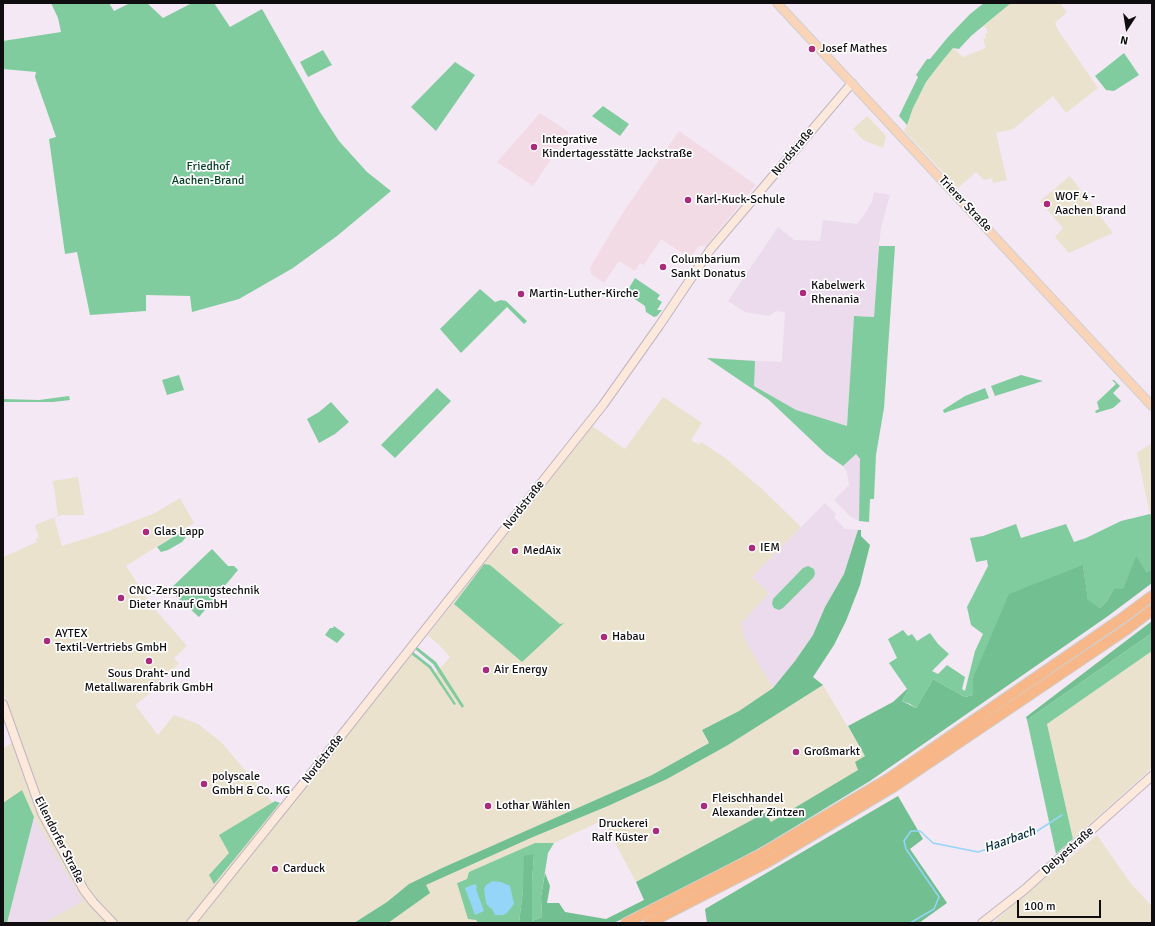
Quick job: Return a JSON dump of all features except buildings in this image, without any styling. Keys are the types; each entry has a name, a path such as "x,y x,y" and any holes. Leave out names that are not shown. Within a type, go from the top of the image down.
{"highway":[{"path":"626,923 761,854 888,779 1115,624 1152,596"},
{"path":"649,923 766,863 893,787 1127,629 1152,610"}],"main road":[{"name":"Trierer Straße","path":"777,3 1042,286 1152,406"}],"street":[{"name":"Nordstraße","path":"191,923 603,405 659,326 710,250 852,83"},
{"name":"Eilendorfer Straße","path":"3,704 42,813 84,890 113,923"},
{"name":"Debyestraße","path":"982,923 1024,890 1152,776"}],"shaded area":[{"path":"1011,3 1060,3 1067,12 1055,23 1058,30 1098,88 1066,113 1053,96 1013,129 996,133 1007,180 993,183 992,178 984,180 976,172 958,188 904,131 913,108 926,82 953,48 963,57 986,48 983,39 986,38 985,34 988,33 986,28 983,27"},
{"name":"Integrative Kindertagesstätte Jackstraße","path":"540,113 569,132 533,186 497,162"},
{"path":"867,116 886,136 883,148 863,140 853,129"},
{"name":"Karl-Kuck-Schule","path":"679,131 756,185 706,246 699,246 690,258 661,239 644,265 640,263 635,271 619,261 604,283 591,274 590,268 622,214"},
{"path":"1070,176 1113,233 1069,253 1055,237 1063,228 1040,201"},
{"path":"874,192 890,195 881,228 874,317 854,316 846,443 860,459 859,521 851,517 834,500 849,485 847,472 843,466 826,454 769,400 707,358 782,362 785,312 777,311 769,316 745,312 728,301 778,227 794,240 820,241 823,220 857,224 872,202"},
{"path":"663,397 702,423 691,440 699,445 701,442 724,457 761,488 801,527 752,577 769,593 741,624 744,637 773,688 739,711 702,730 708,743 652,775 409,884 387,902 354,923 7,923 34,817 3,803 3,749 18,738 3,690 3,557 37,542 36,539 39,537 35,525 58,516 53,481 78,477 84,515 62,515 54,518 62,546 106,532 155,513 180,498 194,523 126,566 152,606 187,646 174,658 179,664 157,682 159,686 135,705 158,735 174,715 198,724 221,742 278,809 284,814 413,652 436,673 450,657 428,635 592,426 625,449"},
{"path":"1152,443 1152,516 1150,514 1137,453"},
{"path":"825,503 836,514 834,517 845,529 858,530 844,574 825,607 813,635 795,661 773,688 744,637 741,624 769,593 752,577"},
{"path":"1152,651 1152,768 1073,839 1047,724"},
{"path":"823,685 865,756 859,770 771,822 765,813 636,882 604,822 599,822 554,843 535,843 467,879 457,882 477,923 388,923 429,893 426,885 667,779 728,745"},
{"path":"34,817 83,901 44,923 7,923"},
{"path":"1097,835 1131,884 1152,906 1152,923 992,923"}],"green space":[{"name":"Friedhof Aachen-Brand","path":"51,3 109,3 114,11 130,3 147,3 163,18 192,3 214,3 230,27 262,9 320,112 339,141 367,172 391,191 337,236 293,268 239,299 192,312 190,296 146,295 146,311 90,315 77,252 65,254 49,139 56,137 35,77 36,72 3,69 3,41 61,32 58,18"},
{"path":"984,3 1011,3 971,36 959,49 953,48 926,82 913,108 907,125 899,116 918,77 916,75 927,59 930,59 970,14"},
{"path":"323,50 332,65 308,77 300,62"},
{"path":"1124,53 1139,75 1114,91 1106,90 1095,76"},
{"path":"455,62 475,75 436,131 411,107"},
{"path":"603,106 629,124 620,136 592,116"},
{"path":"879,246 895,246 884,408 876,455 874,499 870,499 869,522 859,521 860,459 856,454 843,466 826,454 769,400 707,358 755,361 754,386 796,410 847,426 854,316 874,317"},
{"path":"635,278 660,295 657,299 662,302 657,310 662,310 657,316 654,317 646,312 645,306 626,293"},
{"path":"480,289 495,302 501,300 506,301 527,321 524,324 507,307 461,353 440,329"},
{"path":"179,375 184,390 167,395 162,380"},
{"path":"1021,375 1043,381 995,396 991,386"},
{"path":"1112,380 1120,386 1113,393 1121,401 1113,408 1096,413 1095,411 1099,409 1097,402 1116,384"},
{"path":"437,388 451,401 395,458 381,445"},
{"path":"985,388 989,398 944,413 943,410 965,396"},
{"path":"69,396 70,400 53,402 3,402 3,399 39,400"},
{"path":"331,402 349,422 335,434 319,443 307,419 319,412"},
{"path":"1150,514 1152,516 1152,569 1147,572 1136,557 1123,590 1114,588 1107,601 1100,608 1088,601 1083,566 973,678 973,695 965,697 933,679 916,708 902,701 907,689 889,663 897,658 888,639 903,630 908,636 912,634 917,641 930,633 938,644 949,654 932,671 938,674 947,665 965,677 962,689 965,691 975,651 983,634 971,625 967,607 988,566 987,560 976,562 970,538 983,536 1016,524 1021,538 1066,524 1074,542 1086,538 1121,521"},
{"path":"186,529 187,531 184,536 186,537 182,542 168,550 161,552 157,547"},
{"path":"858,530 861,530 861,536 870,545 860,585 846,621 834,645 813,677 823,685 728,745 667,779 426,885 430,893 388,923 354,923 387,902 409,884 652,775 709,743 702,730 739,711 773,688 795,661 813,635 825,607 844,574"},
{"path":"212,549 228,566 234,566 238,570 199,617 169,590"},
{"path":"1136,556 1147,572 1152,569 1152,583 1108,616 870,781 765,845 687,887 614,923 519,923 523,890 524,856 534,854 532,921 542,917 541,897 545,873 550,886 547,903 559,903 565,912 606,919 644,900 636,882 765,813 771,822 858,770 855,762 865,756 848,726 893,702 907,689 902,701 916,708 933,679 965,697 973,695 973,678 1009,594 1083,565 1088,600 1100,608 1107,601 1114,588 1123,589"},
{"path":"484,564 490,565 560,624 564,623 522,662 454,604"},
{"path":"808,566 814,569 815,574 813,578 783,608 779,610 774,608 772,604 773,599 803,568"},
{"path":"1152,621 1152,633 1027,720 1026,717"},
{"path":"334,626 345,634 337,643 325,635 330,628 333,628"},
{"path":"1152,633 1152,651 1047,724 1073,839 1056,854 1027,720"},
{"path":"417,647 436,662 464,706 462,708 433,664 415,649"},
{"path":"413,652 431,666 456,704 454,705 429,668 411,654"},
{"path":"22,790 34,817 7,923 3,923 3,803"},
{"path":"898,796 923,839 910,849 947,903 919,923 707,923 705,909"},
{"path":"275,801 280,803 214,884 209,875 229,853 219,835"},
{"path":"535,843 554,843 548,853 541,897 542,917 532,921 534,854 523,890 519,923 478,923 476,920 468,919 457,883 467,879 469,872"}],"water":[{"path":"493,881 501,882 510,886 514,904 507,913 503,915 495,915 486,903 484,889 486,885"},
{"path":"475,884 484,911 475,915 465,888"}],"waterway":[{"name":"Haarbach","path":"910,923 934,909 939,897 906,849 904,841 911,831 920,831 933,843 978,852 1031,835 1062,815"}],"place":[{"name":"Josef Mathes","path":"812,49"},
{"name":"Integrative Kindertagesstätte Jackstraße","path":"534,147"},
{"name":"Karl-Kuck-Schule","path":"688,200"},
{"name":"WOF 4 - Aachen Brand","path":"1047,204"},
{"name":"Columbarium Sankt Donatus","path":"663,267"},
{"name":"Kabelwerk Rhenania","path":"803,293"},
{"name":"Martin-Luther-Kirche","path":"521,294"},
{"name":"Glas Lapp","path":"146,532"},
{"name":"IEM","path":"752,548"},
{"name":"MedAix","path":"515,551"},
{"name":"CNC-Zerspanungstechnik Dieter Knauf GmbH","path":"121,598"},
{"name":"Habau","path":"604,637"},
{"name":"AYTEX Textil-Vertriebs GmbH","path":"47,641"},
{"name":"Sous Draht- und Metallwarenfabrik GmbH","path":"149,661"},
{"name":"Air Energy","path":"486,670"},
{"name":"Großmarkt","path":"796,752"},
{"name":"polyscale GmbH & Co. KG","path":"204,784"},
{"name":"Lothar Wählen","path":"488,806"},
{"name":"Fleischhandel Alexander Zintzen","path":"704,806"},
{"name":"Druckerei Ralf Küster","path":"656,831"},
{"name":"Carduck","path":"275,869"}]}
